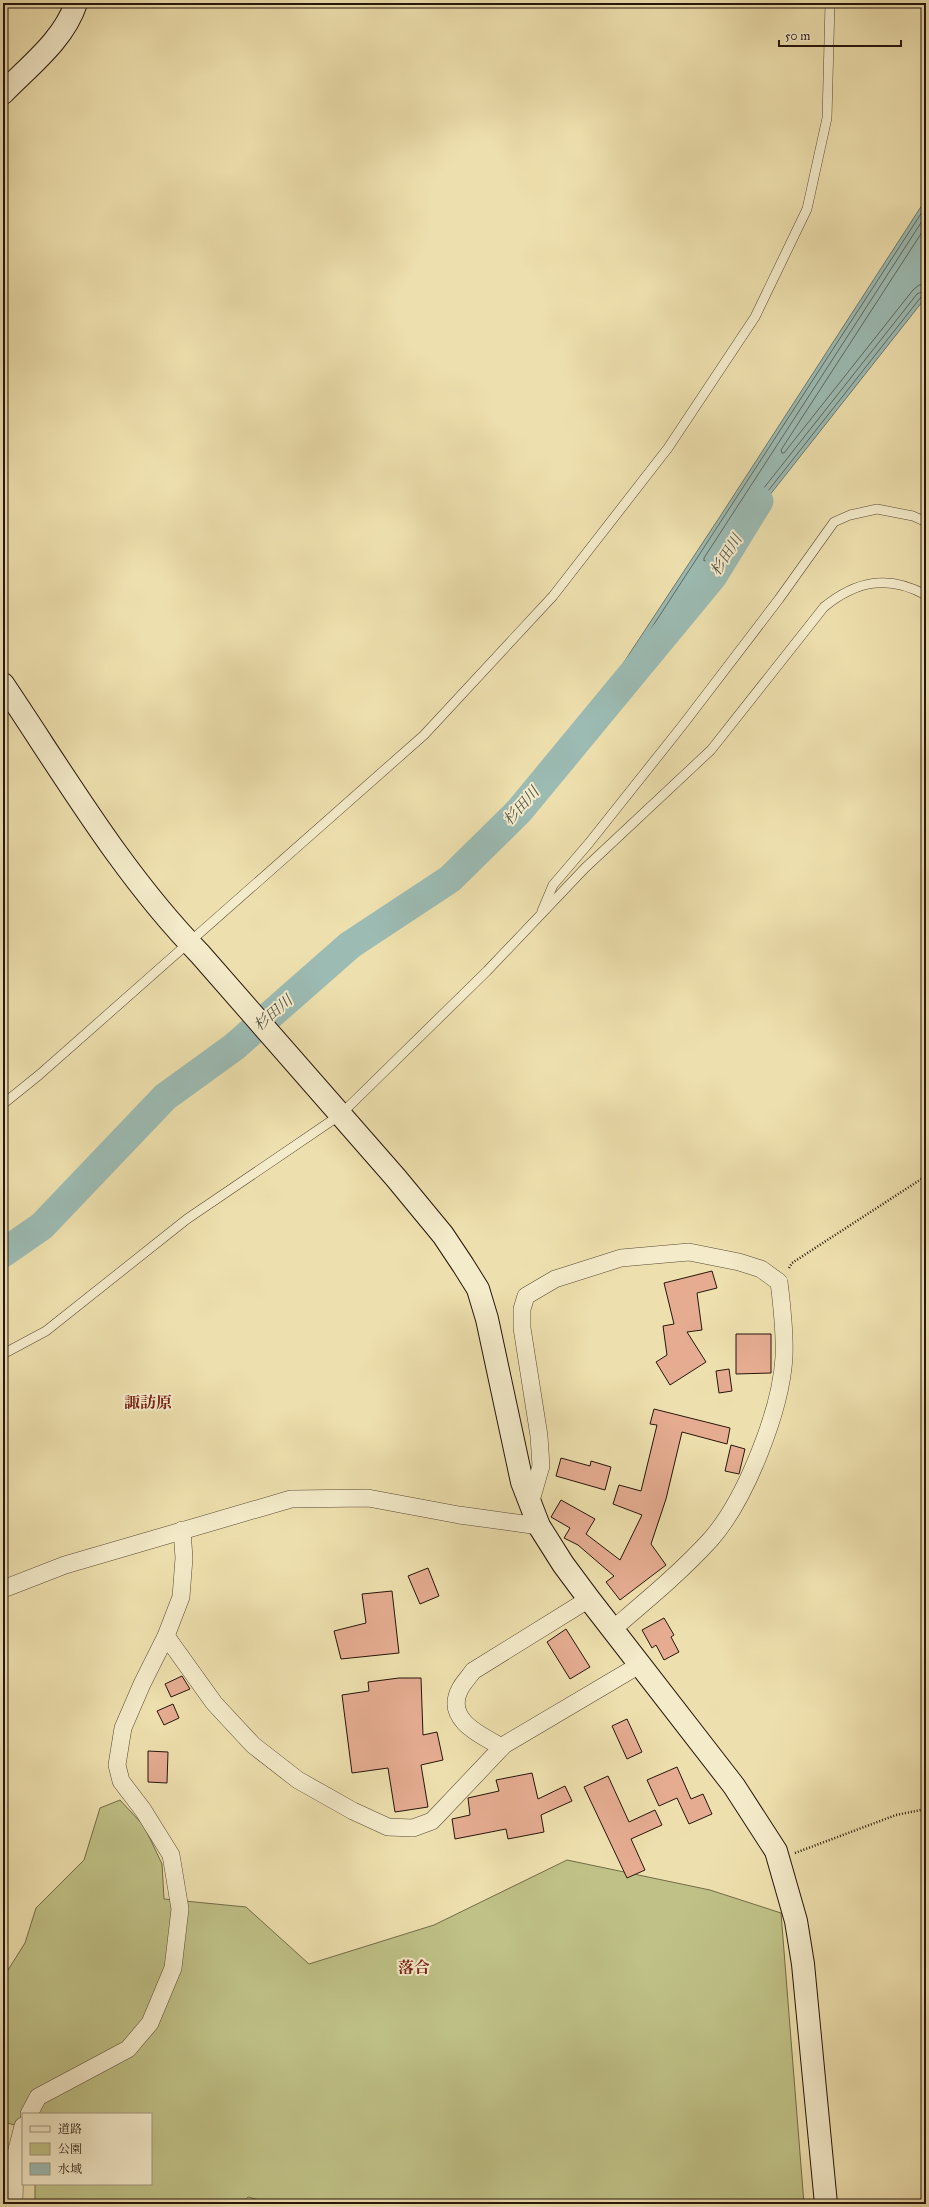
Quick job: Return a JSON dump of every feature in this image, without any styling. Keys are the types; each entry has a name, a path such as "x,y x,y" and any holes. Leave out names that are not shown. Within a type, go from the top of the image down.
{"street":[{"path":"3,93 58,37 68,22 76,3"},
{"path":"3,684 96,825 170,923 195,948 443,1235 478,1289 487,1319 522,1482 539,1526 563,1564 589,1599 641,1664 734,1786 766,1833 778,1859 796,1921 803,1964 826,2204"},
{"path":"530,1504 541,1466 539,1436 522,1328 522,1309 526,1296 555,1279 621,1258 689,1252 739,1262 761,1269 779,1282 784,1357 778,1397 759,1451 735,1506 712,1538 674,1577 613,1629"},
{"path":"3,1589 65,1565 291,1499 368,1498 459,1515 539,1526"},
{"path":"30,2113 38,2097 128,2049 150,2023 173,1968 180,1909 171,1855 143,1810 121,1781 117,1765 123,1728 142,1684 166,1636 181,1597 184,1558 182,1530"},
{"path":"502,1747 476,1732 460,1719 455,1707 459,1690 473,1672 589,1599"},
{"path":"166,1636 214,1703 253,1745 298,1780 352,1810 388,1827 413,1828 432,1821 502,1747 641,1664"},
{"path":"14,2204 15,2157 22,2130"}],"lane":[{"path":"3,1104 195,948 424,735 553,596 668,448 755,316 808,209 827,118 830,3"},
{"path":"540,916 553,885 589,844 682,726 779,599 834,522 850,515 877,509 913,516 926,522"},
{"path":"3,1354 46,1331 187,1219 340,1115 487,971 585,868 711,750 824,607 840,594 865,584 890,582 916,589 926,595"}],"path":[{"path":"779,1282 792,1264 926,1176"},
{"path":"778,1859 896,1815 926,1809"}],"green space":[{"path":"120,1800 144,1826 162,1864 164,1899 246,1907 309,1964 434,1925 567,1860 710,1890 781,1913 804,2204 275,2204 248,2197 242,2204 35,2204 35,2185 152,2185 152,2113 22,2113 22,2127 3,2122 3,1978 25,1943 36,1908 84,1860 100,1808"}],"water":[{"path":"926,199 926,297 552,771 721,515"}],"building":[{"path":"712,1271 717,1288 697,1293 702,1330 687,1332 706,1362 670,1385 656,1362 667,1355 663,1326 674,1324 664,1283"},
{"path":"736,1334 771,1334 771,1373 736,1374"},
{"path":"729,1369 732,1391 719,1393 716,1371"},
{"path":"654,1409 730,1428 727,1444 682,1432 666,1499 651,1544 666,1565 620,1600 606,1582 614,1576 578,1545 564,1538 570,1528 551,1517 561,1500 595,1519 586,1534 620,1560 642,1515 613,1504 619,1485 641,1491 657,1425 650,1424"},
{"path":"731,1445 745,1449 739,1474 725,1471"},
{"path":"561,1458 590,1466 591,1461 611,1467 605,1490 556,1476"},
{"path":"428,1568 439,1596 420,1604 408,1576"},
{"path":"392,1591 399,1653 341,1659 334,1631 366,1623 362,1594"},
{"path":"664,1618 674,1635 671,1637 679,1652 664,1660 656,1645 652,1648 642,1630"},
{"path":"566,1629 590,1667 570,1679 547,1642"},
{"path":"182,1676 190,1689 171,1697 165,1684"},
{"path":"399,1678 421,1678 423,1735 437,1732 443,1760 421,1765 428,1807 395,1812 388,1768 352,1773 342,1695 369,1691 368,1682"},
{"path":"173,1704 179,1718 164,1725 157,1711"},
{"path":"627,1719 642,1752 627,1759 612,1726"},
{"path":"148,1751 168,1752 167,1783 148,1782"},
{"path":"677,1767 691,1799 703,1794 712,1814 689,1824 677,1798 659,1806 647,1780"},
{"path":"532,1773 538,1799 565,1786 572,1801 541,1815 544,1832 508,1839 506,1829 455,1839 452,1819 470,1815 468,1798 499,1791 496,1780"},
{"path":"608,1776 629,1822 655,1810 662,1825 631,1839 645,1870 627,1878 584,1787"}],"waterway":[{"name":"杉田川","path":"3,1253 42,1226 165,1097 234,1047 350,945 450,879 519,811 713,576 759,501"}],"district":[{"name":"諏訪原","path":"148,1402"},
{"name":"落合","path":"414,1967"}]}
